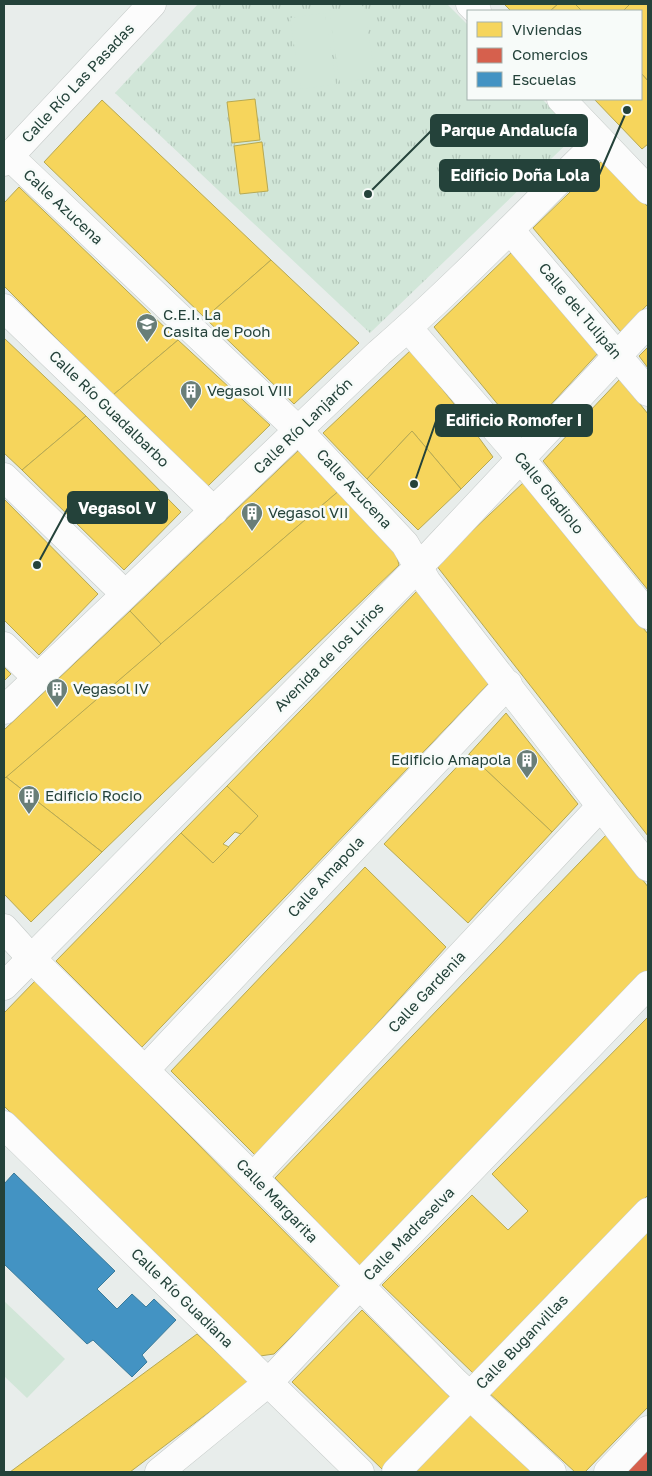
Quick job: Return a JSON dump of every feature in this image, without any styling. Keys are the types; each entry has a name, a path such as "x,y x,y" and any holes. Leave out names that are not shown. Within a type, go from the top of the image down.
{"street":[{"name":"Calle Río Las Pasadas","path":"6,159 152,4"},
{"path":"562,100 648,190"},
{"name":"Calle Río Lanjarón","path":"4,710 408,328 600,140"},
{"name":"Calle Azucena","path":"6,159 298,430 405,544 427,582 508,684 648,867"},
{"name":"Calle del Tulipán","path":"510,230 648,392"},
{"name":"Calle Río Guadalbarbo","path":"4,308 214,511"},
{"name":"Avenida de los Lirios","path":"4,986 418,567 648,323"},
{"name":"Calle Gladiolo","path":"408,328 520,458 648,615"},
{"path":"4,477 125,594"},
{"path":"4,646 37,678"},
{"name":"Calle Amapola","path":"145,1070 508,684"},
{"name":"Calle Gardenia","path":"253,1177 601,806"},
{"name":"Calle Margarita","path":"4,928 31,958 253,1177 470,1396 552,1472"},
{"name":"Calle Madreselva","path":"159,1472 269,1382 648,986"},
{"name":"Calle Río Guadiana","path":"4,1124 360,1472"},
{"name":"Calle Buganvillas","path":"396,1472 648,1212"},
{"path":"608,1472 648,1430"}],"green space":[{"path":"198,4 447,4 467,24 467,100 543,100 577,134 370,333 115,93"},
{"path":"364,6 375,77 340,83 329,11"},
{"path":"325,13 336,84 301,89 290,18"},
{"path":"4,1301 65,1359 27,1398 4,1376"}],"building: Viviendas":[{"path":"504,4 558,4 551,10 510,10"},
{"path":"558,4 575,4 581,10 551,10"},
{"path":"575,4 630,4 624,10 581,10"},
{"path":"630,4 648,4 648,81 642,74 642,10 624,10"},
{"path":"642,74 648,81 648,144 642,149 595,100 642,100"},
{"path":"255,99 260,140 232,143 227,102"},
{"path":"102,100 271,260 205,318 44,162"},
{"path":"262,142 268,191 240,194 234,146"},
{"path":"604,159 648,207 648,304 621,332 533,228"},
{"path":"19,187 178,340 113,395 4,286 4,203"},
{"path":"514,250 600,351 523,435 434,327"},
{"path":"271,260 359,343 294,404 205,318"},
{"path":"4,338 86,416 22,470 4,453"},
{"name":"Vegasol VIII","path":"178,340 270,425 208,486 113,395"},
{"path":"648,347 648,368 639,356"},
{"path":"411,350 493,457 461,489 412,431 367,479 323,433"},
{"path":"620,379 648,414 648,590 543,461"},
{"path":"86,416 181,512 124,570 22,470"},
{"path":"412,431 461,489 418,530 367,479"},
{"name":"Vegasol VII","path":"301,448 341,489 161,644 130,611"},
{"path":"524,482 648,634 648,836 436,565"},
{"path":"341,489 393,542 399,565 102,852 6,777"},
{"path":"4,499 98,594 39,655 4,620"},
{"path":"418,590 491,681 142,1047 56,961 181,833 213,863 258,816 227,786"},
{"name":"Vegasol IV","path":"130,611 161,644 4,779 4,730"},
{"path":"4,667 11,674 4,681"},
{"name":"Edificio Amapola","path":"506,713 578,804 552,832 469,754"},
{"path":"469,754 552,832 468,923 384,844"},
{"name":"Edificio Rocio","path":"6,777 102,852 31,922 4,894 4,779"},
{"path":"227,786 258,816 241,834 235,832 223,844 229,847 213,863 181,833"},
{"path":"608,833 648,887 648,973 360,1267 275,1178"},
{"path":"365,867 446,947 257,1157 171,1071"},
{"path":"36,980 340,1288 274,1354 260,1356 4,1106 4,1013"},
{"path":"648,1017 648,1195 474,1374 382,1285 472,1195 508,1230 528,1211 492,1174"},
{"path":"648,1225 648,1407 585,1472 575,1472 488,1392"},
{"path":"362,1310 452,1399 383,1470 292,1382"},
{"path":"197,1334 249,1382 130,1472 10,1472"},
{"path":"471,1410 539,1472 411,1472"}],"building: Comercios":[{"path":"648,1449 648,1472 625,1472"}],"building: Escuelas":[{"path":"14,1173 115,1271 97,1289 117,1309 132,1294 146,1307 154,1299 176,1320 142,1355 147,1362 132,1377 93,1340 87,1344 4,1264 4,1184"}],"place":[{"name":"Edificio Doña Lola","path":"627,110"},
{"name":"Parque Andalucía","path":"368,194"},
{"name":"C.E.I. La Casita de Pooh","path":"147,343"},
{"name":"Vegasol VIII","path":"191,410"},
{"name":"Edificio Romofer I","path":"414,484"},
{"name":"Vegasol VII","path":"252,532"},
{"name":"Vegasol V","path":"37,565"},
{"name":"Vegasol IV","path":"57,708"},
{"name":"Edificio Amapola","path":"527,779"},
{"name":"Edificio Rocio","path":"29,815"}]}
